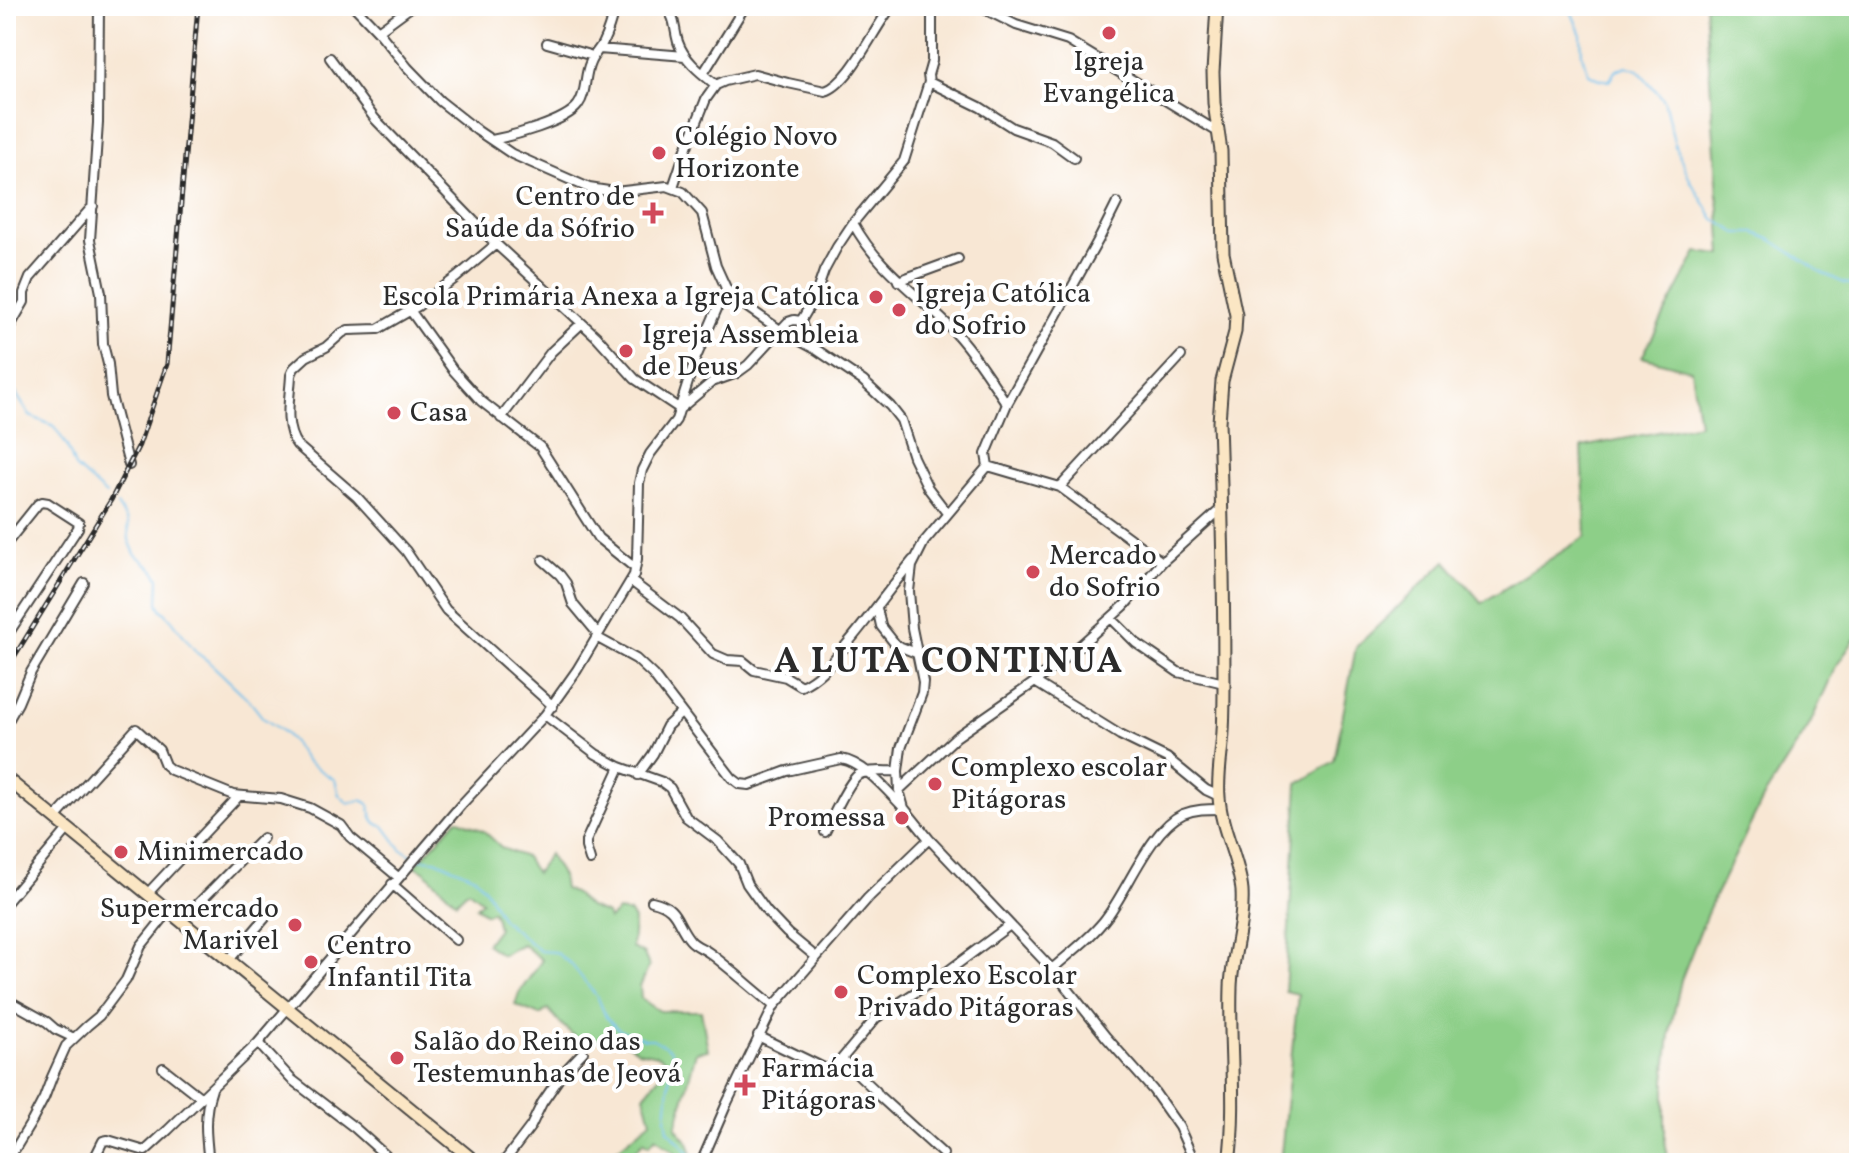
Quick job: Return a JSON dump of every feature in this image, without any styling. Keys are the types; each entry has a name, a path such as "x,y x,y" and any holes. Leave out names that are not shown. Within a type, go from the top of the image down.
{"street":[{"path":"99,6 98,123 90,240 101,293 103,344 111,396 129,465"},
{"path":"354,6 440,101 523,160 589,188 615,192 660,186 683,192 702,213 716,266 734,298 863,381 890,406 901,420 913,457 928,488 947,513"},
{"path":"378,31 412,6"},
{"path":"492,140 537,128 579,104 588,67 610,27 615,6"},
{"path":"665,6 674,18 678,42 685,56 716,85"},
{"path":"703,74 745,6"},
{"path":"673,187 706,99 716,85 755,74 825,91 831,89 844,77 892,6"},
{"path":"817,350 806,337 801,321 815,297 824,271 853,223 904,161 929,82 932,6"},
{"path":"978,6 1016,25 1068,41 1218,132"},
{"path":"1217,6 1213,72 1221,151 1223,253 1236,315 1221,389 1219,422 1224,683 1219,796 1242,890 1242,916 1231,990 1234,1111 1229,1163"},
{"path":"547,43 596,53 685,56"},
{"path":"330,58 375,119 496,244 582,323 635,379 680,409"},
{"path":"929,82 980,107 1013,128 1052,142 1074,158"},
{"path":"988,466 986,454 1007,404 1117,203"},
{"path":"6,333 24,302 30,278 94,206"},
{"path":"853,223 876,257 898,281 972,352 1007,404"},
{"path":"496,244 418,306 378,329 348,330 326,347 306,357 291,375 289,427 297,445 357,497 406,551 446,610 553,706"},
{"path":"898,281 958,259"},
{"path":"92,1163 103,1141 145,1151 258,1043 461,805 553,706 631,581 635,568 642,470 676,420 695,360 726,288"},
{"path":"410,310 453,370 481,401 540,447 598,538 635,568"},
{"path":"680,409 712,382 737,373 748,365 788,322 801,321"},
{"path":"501,418 551,352 582,323"},
{"path":"1060,487 1181,356"},
{"path":"631,581 680,618 713,654 727,660 743,661 754,670 786,677 801,686 818,677 877,608 947,513 988,466"},
{"path":"988,466 1060,487 1162,562"},
{"path":"6,544 42,502 79,523 6,637"},
{"path":"899,790 956,737 1035,682 1111,618 1162,562 1221,509"},
{"path":"904,808 898,771 901,748 922,693 922,671 916,653 909,591 912,566 918,553"},
{"path":"543,560 566,583 573,604 597,636 636,659 653,675 732,778 740,784 749,785 787,771 841,759 867,772 1052,969 1153,1090 1179,1127 1195,1163"},
{"path":"6,724 31,672 84,583"},
{"path":"877,608 881,626 896,645 916,653"},
{"path":"1111,618 1136,643 1178,672 1224,683"},
{"path":"1035,682 1120,735 1167,758 1206,790 1219,796"},
{"path":"638,775 667,726 681,713"},
{"path":"545,715 596,754 670,788 686,817 718,841 739,864 747,884 767,912 816,957"},
{"path":"55,818 136,729 159,750 165,765 171,770 239,796 281,799 310,808 341,825 456,940"},
{"path":"590,860 586,841 620,767"},
{"path":"825,832 858,775 898,771"},
{"path":"6,778 477,1163"},
{"path":"147,894 239,796"},
{"path":"1052,969 1103,923 1119,901 1142,857 1175,819 1198,809 1220,809"},
{"path":"6,903 68,829"},
{"path":"181,921 263,838"},
{"path":"715,1163 703,1160 774,1006 868,898 929,839"},
{"path":"652,901 670,908 695,945 709,952 774,1006"},
{"path":"6,1157 15,1149 32,1121 62,1054 74,1038 99,1016 126,980 141,946 169,911"},
{"path":"229,960 265,918"},
{"path":"758,1036 824,1068 834,1068 876,1018 948,971 1010,925"},
{"path":"6,1001 74,1038"},
{"path":"258,1043 291,1079 355,1128 394,1163"},
{"path":"503,1163 536,1118 542,1103 562,1074 583,1052"},
{"path":"842,1059 943,1154"},
{"path":"163,1068 200,1097"},
{"path":"209,1163 205,1114 214,1085"}],"green space":[{"path":"1705,6 1859,6 1859,633 1835,668 1810,724 1765,795 1710,906 1681,980 1671,1026 1665,1080 1665,1141 1669,1163 1280,1163 1298,994 1285,991 1298,784 1334,761 1356,647 1446,561 1482,603 1586,536 1582,447 1699,424 1691,370 1642,357 1697,252 1722,255"},
{"path":"457,819 484,831 502,848 525,857 536,873 549,854 562,876 564,889 589,907 607,914 609,919 618,911 630,913 634,920 632,948 644,954 649,966 640,987 641,999 660,1011 701,1011 708,1050 696,1052 676,1128 688,1142 695,1163 689,1157 685,1161 656,1137 649,1145 644,1141 625,1163 600,1163 651,1121 644,1095 670,1063 657,1055 638,1051 608,1031 587,1048 548,1009 540,1015 515,1005 519,993 542,960 522,944 502,955 486,944 498,928 492,911 486,914 476,907 482,901 468,890 456,902 415,866"}],"waterway":[{"path":"1569,6 1581,35 1582,55 1589,74 1609,81 1615,71 1626,66 1638,70 1664,100 1675,146 1691,182 1714,219 1737,233 1755,233 1772,240 1824,274 1859,286"},
{"path":"6,385 15,392 30,416 54,426 67,446 75,467 106,495"},
{"path":"117,505 128,522 129,540 135,554 159,578 158,603 161,609 197,653 249,700 263,718 281,730 306,761 335,780 339,795 348,803 361,800 369,804 375,821 384,826 401,849 413,856"},
{"path":"419,859 435,860 475,877 502,919 540,951 555,952 571,964 598,998 606,1017 618,1029 644,1039 653,1039 671,1050 674,1059 666,1118 668,1130 693,1157"}],"railway":[{"path":"6,670 111,500 139,445 167,364 198,6"}],"place":[{"name":"Igreja Evangélica","path":"1109,33"},
{"name":"Colégio Novo Horizonte","path":"659,153"},
{"name":"Centro de Saúde da Sófrio","path":"653,213"},
{"name":"Escola Primária Anexa a Igreja Católica","path":"876,297"},
{"name":"Igreja Católica do Sofrio","path":"899,310"},
{"name":"Igreja Assembleia de Deus","path":"626,351"},
{"name":"Casa","path":"394,413"},
{"name":"Mercado do Sofrio","path":"1033,572"},
{"name":"Complexo escolar Pitágoras","path":"935,784"},
{"name":"Promessa","path":"902,818"},
{"name":"Minimercado","path":"121,852"},
{"name":"Supermercado Marivel","path":"295,925"},
{"name":"Centro Infantil Tita","path":"311,962"},
{"name":"Complexo Escolar Privado Pitágoras","path":"841,992"},
{"name":"Salão do Reino das Testemunhas de Jeová","path":"397,1058"},
{"name":"Farmácia Pitágoras","path":"745,1085"}],"district":[{"name":"A LUTA CONTINUA","path":"949,663"}]}
